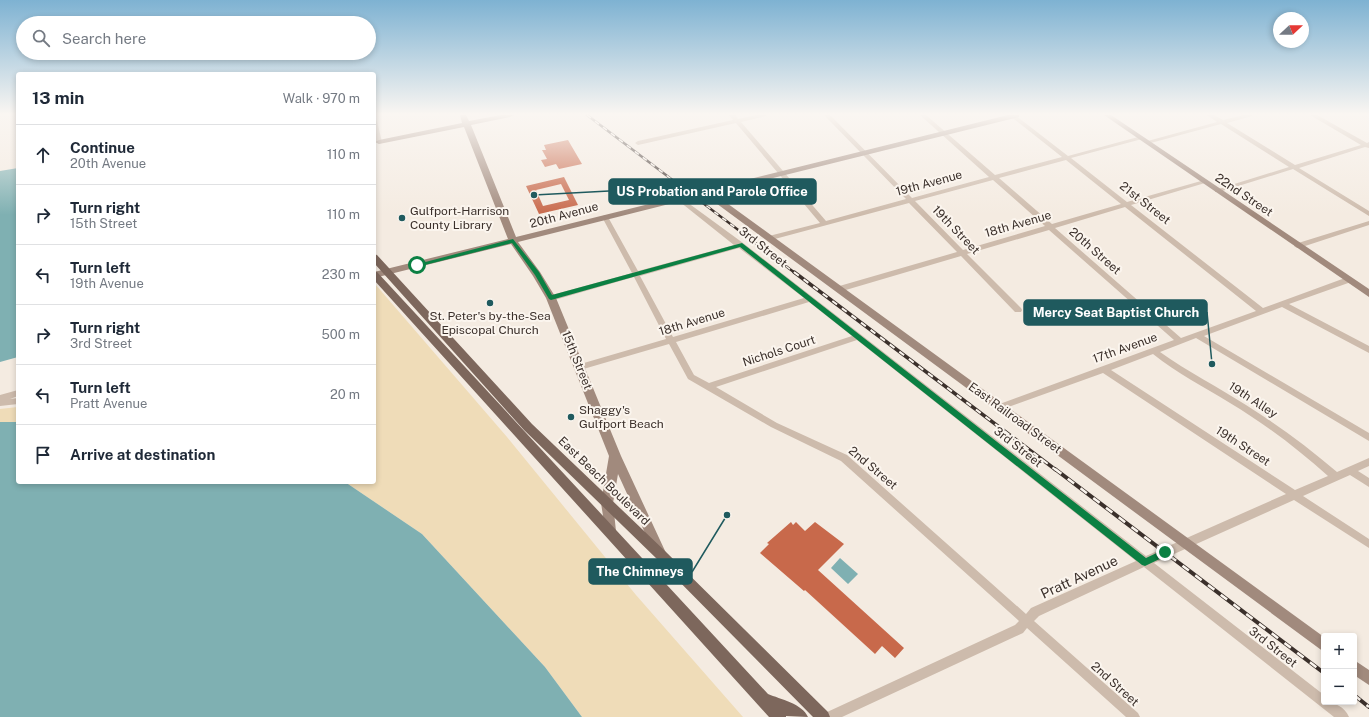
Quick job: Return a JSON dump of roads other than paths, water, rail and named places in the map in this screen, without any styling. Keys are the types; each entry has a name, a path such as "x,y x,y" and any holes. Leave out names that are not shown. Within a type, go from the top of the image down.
{"main road":[{"name":"East Beach Boulevard","path":"376,259 528,428 607,503 824,717"},
{"path":"376,277 779,717"},
{"path":"762,699 786,708 801,717"}],"street":[{"name":"15th Street","path":"476,148 513,241 537,274 551,298 615,456 660,555"},
{"path":"760,148 824,223"},
{"name":"19th Street","path":"860,148 1018,310"},
{"name":"20th Avenue","path":"376,275 879,148"},
{"name":"20th Street","path":"961,148 1180,341"},
{"name":"21st Street","path":"1055,148 1262,311"},
{"name":"19th Avenue","path":"771,238 1066,157 1105,148"},
{"name":"22nd Street","path":"1155,148 1369,294"},
{"path":"1264,148 1369,214"},
{"path":"1217,191 1356,148"},
{"name":"18th Avenue","path":"839,290 962,252 1051,228 1203,182"},
{"name":"East Railroad Street","path":"706,192 771,238 839,290 1321,643"},
{"name":"3rd Street","path":"678,198 810,298 1343,717"},
{"name":"2nd Street","path":"605,217 691,377 774,424 844,458 1134,717"},
{"path":"1297,246 1369,223"},
{"path":"551,298 740,244"},
{"name":"17th Avenue","path":"1000,407 1348,280"},
{"name":"18th Avenue","path":"580,367 810,298"},
{"path":"1282,304 1369,350"},
{"path":"1197,336 1369,437"},
{"name":"Nichols Court","path":"707,387 859,337"},
{"name":"19th Alley","path":"1154,351 1174,366 1251,412 1290,439 1335,476"},
{"name":"19th Street","path":"1103,369 1369,544"},
{"path":"0,398 16,394"},
{"path":"0,403 16,401"},
{"path":"610,531 607,503 615,456"},
{"name":"Pratt Avenue","path":"829,717 1019,629 1036,612 1294,494 1369,462"},
{"path":"1350,470 1369,483"},
{"path":"1357,669 1369,678"}],"water":[{"path":"16,168 16,358 0,362 0,171"},
{"path":"0,422 16,422 16,484 348,484 422,534 545,667 582,717 0,717"},
{"path":"840,558 858,574 848,584 831,568"}],"railway":[{"path":"631,148 795,273"},
{"path":"794,272 1056,470"},
{"path":"1055,469 1321,671"},
{"path":"1357,697 1369,707"}],"place":[{"name":"US Probation and Parole Office","path":"534,195"},
{"name":"Gulfport-Harrison County Library","path":"402,218"},
{"name":"St. Peter's by-the-Sea Episcopal Church","path":"490,303"},
{"name":"Mercy Seat Baptist Church","path":"1212,364"},
{"name":"Shaggy's Gulfport Beach","path":"571,417"},
{"name":"The Chimneys","path":"727,515"}]}
